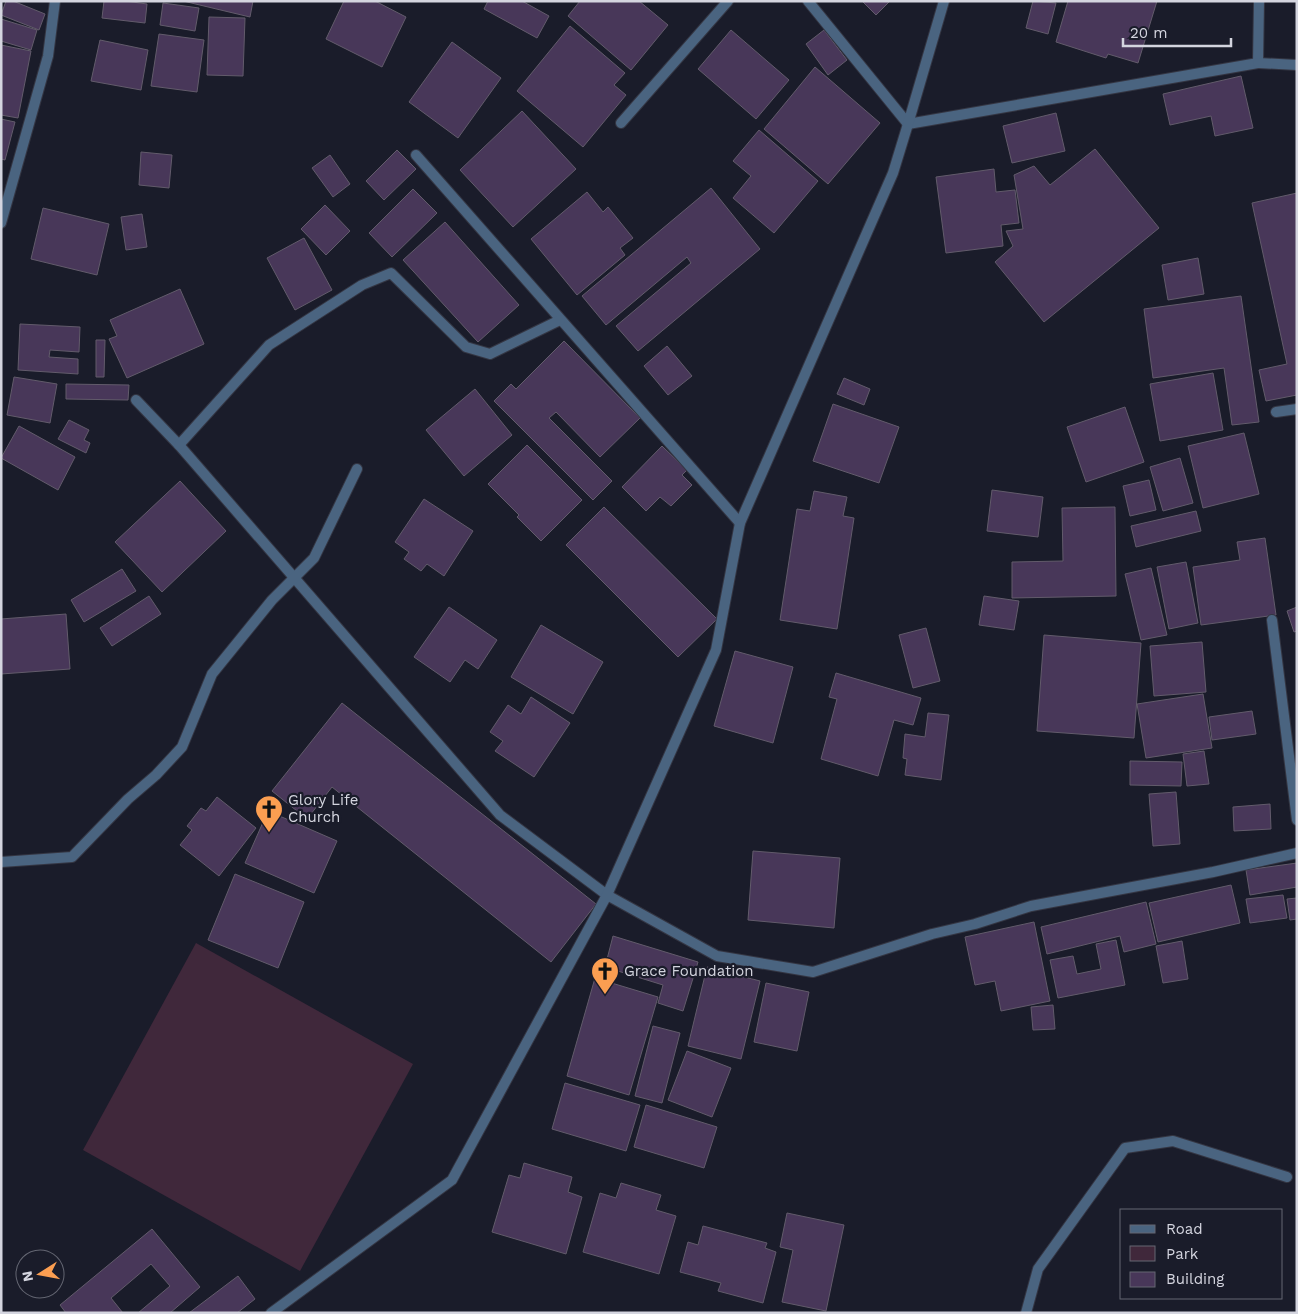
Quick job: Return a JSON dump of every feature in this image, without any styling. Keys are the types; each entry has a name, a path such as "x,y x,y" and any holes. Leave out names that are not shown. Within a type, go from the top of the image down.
{"street":[{"path":"1,223 48,56 55,1"},
{"path":"621,123 728,1"},
{"path":"808,1 908,124"},
{"path":"271,1313 452,1180 607,895 716,650 740,523 893,173 944,1"},
{"path":"1258,63 1259,1"},
{"path":"908,124 1258,63 1297,65"},
{"path":"416,155 740,523"},
{"path":"179,445 269,345 362,285 391,273 466,346 490,354 560,320"},
{"path":"136,400 179,445 500,815 607,895 717,956 813,972 932,934 975,924 1031,906 1213,872 1297,853"},
{"path":"1276,412 1297,409"},
{"path":"1,862 72,856 128,798 156,775 182,747 212,674 272,600 314,558 357,469"},
{"path":"1272,620 1297,820"},
{"path":"1026,1313 1038,1269 1126,1148 1173,1141 1287,1177"}],"green space":[{"path":"196,943 413,1064 300,1271 83,1150"}],"building":[{"path":"6,1 13,1 45,14 39,30 1,15"},
{"path":"104,1 147,4 145,23 102,18"},
{"path":"183,1 253,1 250,17"},
{"path":"344,1 375,1 406,17 382,67 326,39"},
{"path":"488,1 522,1 549,16 537,38 484,9"},
{"path":"580,1 639,1 668,25 631,70 568,16"},
{"path":"862,1 890,1 876,15"},
{"path":"1033,1 1056,3 1048,34 1026,28"},
{"path":"1068,1 1157,1 1138,63 1108,54 1106,58 1056,42"},
{"path":"163,3 199,8 195,31 160,25"},
{"path":"209,17 245,18 243,76 207,75"},
{"path":"1,19 37,30 31,50 1,41"},
{"path":"570,26 625,73 614,85 626,95 583,147 517,91"},
{"path":"731,30 789,80 756,119 698,69"},
{"path":"824,30 847,60 828,75 806,44"},
{"path":"159,34 204,40 197,92 151,86"},
{"path":"100,40 148,50 141,90 91,81"},
{"path":"452,42 501,78 458,138 409,102"},
{"path":"1,45 31,51 18,118 1,115"},
{"path":"815,67 880,123 828,184 764,129"},
{"path":"1241,76 1253,128 1215,136 1211,116 1170,125 1163,94"},
{"path":"522,111 576,169 513,227 460,170"},
{"path":"1056,113 1065,151 1012,163 1003,126"},
{"path":"1,119 15,122 5,160 1,159"},
{"path":"759,130 818,181 774,233 733,198 751,176 733,161"},
{"path":"1095,149 1159,228 1044,322 995,262 1013,246 1006,231 1023,229 1014,175 1034,166 1050,185"},
{"path":"397,150 416,169 384,200 366,181"},
{"path":"141,152 172,155 169,188 139,185"},
{"path":"330,155 350,184 333,197 312,168"},
{"path":"994,169 996,192 1015,190 1019,223 1001,225 1003,246 946,253 936,177"},
{"path":"711,188 760,249 638,351 616,326 691,263 687,257 606,325 582,296"},
{"path":"413,189 437,213 392,257 369,233"},
{"path":"587,192 603,212 608,207 633,238 620,248 625,255 577,295 531,239"},
{"path":"1297,193 1297,395 1266,401 1259,370 1287,364 1252,203"},
{"path":"325,205 350,231 326,255 301,229"},
{"path":"43,208 109,224 97,275 31,259"},
{"path":"142,214 147,247 126,250 121,217"},
{"path":"445,222 519,305 478,342 403,260"},
{"path":"304,238 332,290 295,310 267,258"},
{"path":"1198,258 1204,294 1168,300 1162,265"},
{"path":"180,289 204,344 127,378 109,339 117,336 110,320"},
{"path":"1241,296 1259,422 1232,425 1224,368 1153,378 1144,309"},
{"path":"20,324 80,327 79,352 50,350 49,357 78,359 78,374 18,370"},
{"path":"96,340 105,340 104,377 96,377"},
{"path":"564,341 640,418 600,457 556,412 549,418 612,481 593,500 494,401 511,384 516,389"},
{"path":"667,346 692,376 668,395 644,366"},
{"path":"1213,373 1223,430 1160,441 1150,384"},
{"path":"14,377 57,384 50,423 7,415"},
{"path":"844,378 870,389 864,405 837,394"},
{"path":"66,384 129,385 128,400 66,399"},
{"path":"475,389 512,435 464,476 426,430"},
{"path":"833,404 899,427 879,483 813,461"},
{"path":"1125,407 1144,462 1086,482 1067,427"},
{"path":"69,420 89,430 84,440 90,443 86,453 58,439"},
{"path":"19,426 75,457 58,490 1,458"},
{"path":"1244,433 1259,494 1203,508 1188,446"},
{"path":"527,445 582,500 541,541 517,517 519,515 488,484"},
{"path":"662,446 687,470 682,475 692,485 671,506 660,497 646,511 622,487"},
{"path":"1180,458 1193,503 1163,511 1150,467"},
{"path":"1149,480 1156,510 1130,516 1123,486"},
{"path":"180,481 226,531 162,592 115,542"},
{"path":"992,490 1043,497 1038,537 987,531"},
{"path":"814,491 847,497 843,516 854,518 837,629 780,620 797,509 810,511"},
{"path":"424,499 473,531 444,576 427,564 421,571 404,559 409,552 395,542"},
{"path":"604,507 717,619 678,657 566,545"},
{"path":"1115,507 1116,596 1012,598 1012,562 1063,561 1062,508"},
{"path":"1196,511 1201,531 1136,547 1131,526"},
{"path":"1265,538 1276,615 1201,625 1193,567 1240,560 1237,542"},
{"path":"1186,562 1198,623 1169,629 1157,567"},
{"path":"1151,568 1167,635 1141,640 1125,574"},
{"path":"122,569 136,591 84,622 71,600"},
{"path":"149,596 161,614 112,646 100,628"},
{"path":"984,596 1019,601 1014,630 979,625"},
{"path":"449,607 497,640 478,669 465,660 450,682 414,657"},
{"path":"1297,607 1297,631 1294,632 1287,611"},
{"path":"66,614 70,669 1,674 1,619"},
{"path":"541,625 603,662 573,714 511,677"},
{"path":"926,628 940,681 913,688 899,635"},
{"path":"1044,635 1141,643 1134,738 1037,731"},
{"path":"1202,642 1206,692 1154,696 1150,646"},
{"path":"735,651 793,667 773,743 714,726"},
{"path":"836,673 921,698 913,725 894,720 878,776 821,759 837,699 829,697"},
{"path":"1203,694 1212,748 1146,758 1137,704"},
{"path":"531,697 570,723 534,777 495,751 503,741 490,732 508,705 521,714"},
{"path":"342,703 596,904 551,962 332,787 307,819 272,791"},
{"path":"1252,711 1256,734 1212,740 1209,717"},
{"path":"928,713 949,715 941,780 905,775 907,759 903,758 905,734 925,737"},
{"path":"1204,751 1209,784 1187,786 1183,754"},
{"path":"1130,761 1182,762 1181,786 1130,785"},
{"path":"1176,792 1180,844 1153,846 1149,794"},
{"path":"217,797 256,828 219,876 180,845 192,830 187,826 201,808 206,811"},
{"path":"1270,804 1271,829 1234,831 1233,807"},
{"path":"268,811 337,841 314,893 245,863"},
{"path":"753,851 840,858 834,928 748,920"},
{"path":"1297,863 1297,887 1250,895 1246,870"},
{"path":"235,874 304,902 278,968 208,940"},
{"path":"1231,885 1240,923 1158,942 1149,903"},
{"path":"1283,895 1287,918 1250,923 1246,899"},
{"path":"1297,898 1297,919 1290,920 1287,899"},
{"path":"1146,902 1156,944 1124,952 1120,936 1047,954 1041,927"},
{"path":"1034,922 1050,1001 1001,1011 995,981 975,985 965,937"},
{"path":"613,936 698,962 683,1011 658,1003 663,985 605,967"},
{"path":"1116,940 1125,985 1058,998 1050,960 1073,956 1077,974 1101,969 1096,944"},
{"path":"1182,941 1188,979 1163,983 1156,946"},
{"path":"707,967 760,981 741,1059 688,1046"},
{"path":"595,978 658,997 629,1095 567,1076"},
{"path":"766,983 809,992 797,1051 754,1042"},
{"path":"1053,1005 1055,1029 1033,1030 1031,1007"},
{"path":"653,1026 680,1033 662,1103 635,1096"},
{"path":"687,1051 731,1068 712,1117 668,1100"},
{"path":"565,1083 640,1105 626,1151 552,1129"},
{"path":"646,1105 717,1127 704,1168 634,1147"},
{"path":"524,1163 572,1177 568,1192 582,1197 566,1254 492,1232 509,1175 520,1178"},
{"path":"621,1183 661,1195 656,1210 676,1216 659,1274 583,1252 600,1193 616,1198"},
{"path":"787,1213 844,1225 826,1311 782,1302 793,1250 780,1247"},
{"path":"703,1226 767,1243 765,1248 776,1252 763,1303 718,1291 721,1283 680,1272 688,1242 698,1245"},
{"path":"152,1229 200,1287 170,1313 138,1313 170,1286 151,1264 111,1298 123,1313 66,1313 60,1305"},
{"path":"238,1276 255,1299 237,1313 189,1313"}],"place":[{"name":"Glory Life Church","path":"269,833"},
{"name":"Grace Foundation","path":"605,995"}]}
